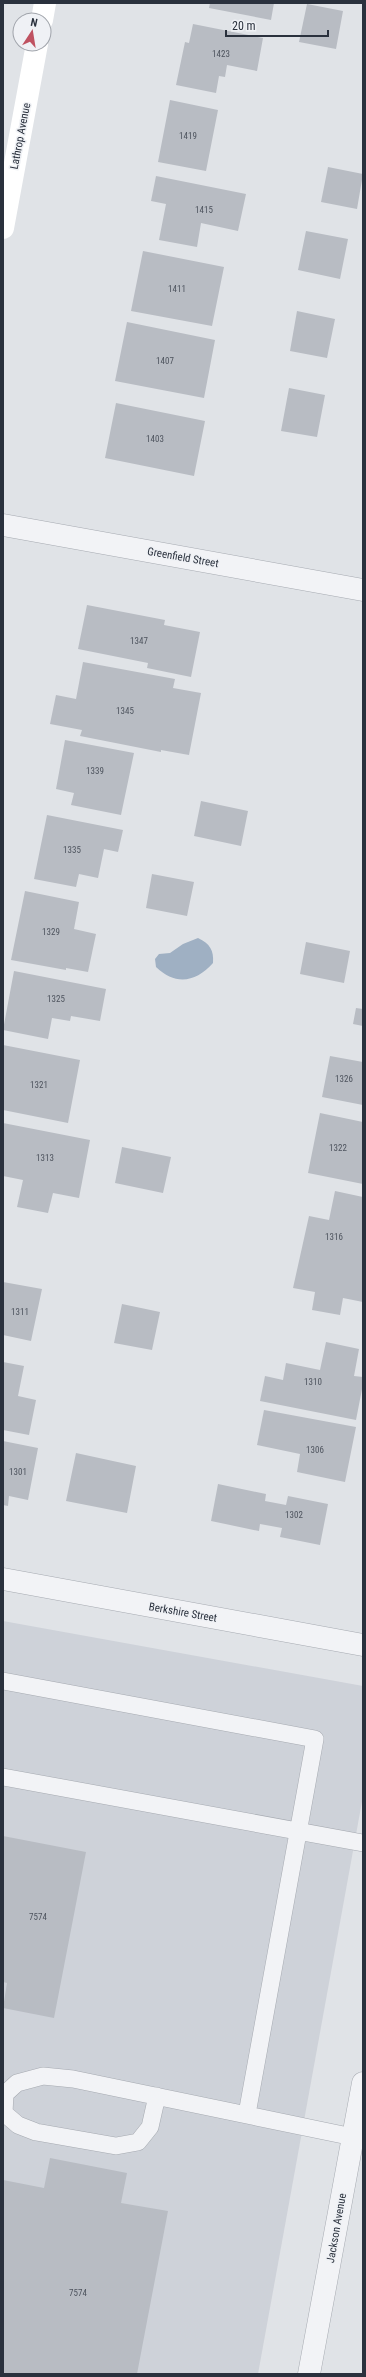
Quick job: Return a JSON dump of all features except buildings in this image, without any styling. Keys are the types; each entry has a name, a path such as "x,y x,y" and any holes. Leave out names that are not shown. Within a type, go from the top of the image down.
{"street":[{"name":"Lathrop Avenue","path":"3,228 36,52"},
{"name":"Greenfield Street","path":"3,525 363,590"},
{"name":"Berkshire Street","path":"3,1578 363,1645"},
{"name":"Jackson Avenue","path":"310,2374 363,2083"}],"lane":[{"path":"3,1681 315,1739 247,2114"},
{"path":"3,1777 363,1843"},
{"path":"157,2096 150,2128 138,2142 116,2146 36,2132 18,2125 4,2113 5,2094 17,2083 43,2076 73,2079 247,2114 353,2137"}],"shaded area":[{"path":"3,1621 363,1686 363,1796 258,2374 3,2374"}],"water":[{"path":"198,938 208,945 213,954 213,963 200,974 193,978 178,979 163,973 156,967 155,959 159,954 170,953 183,944"}]}
